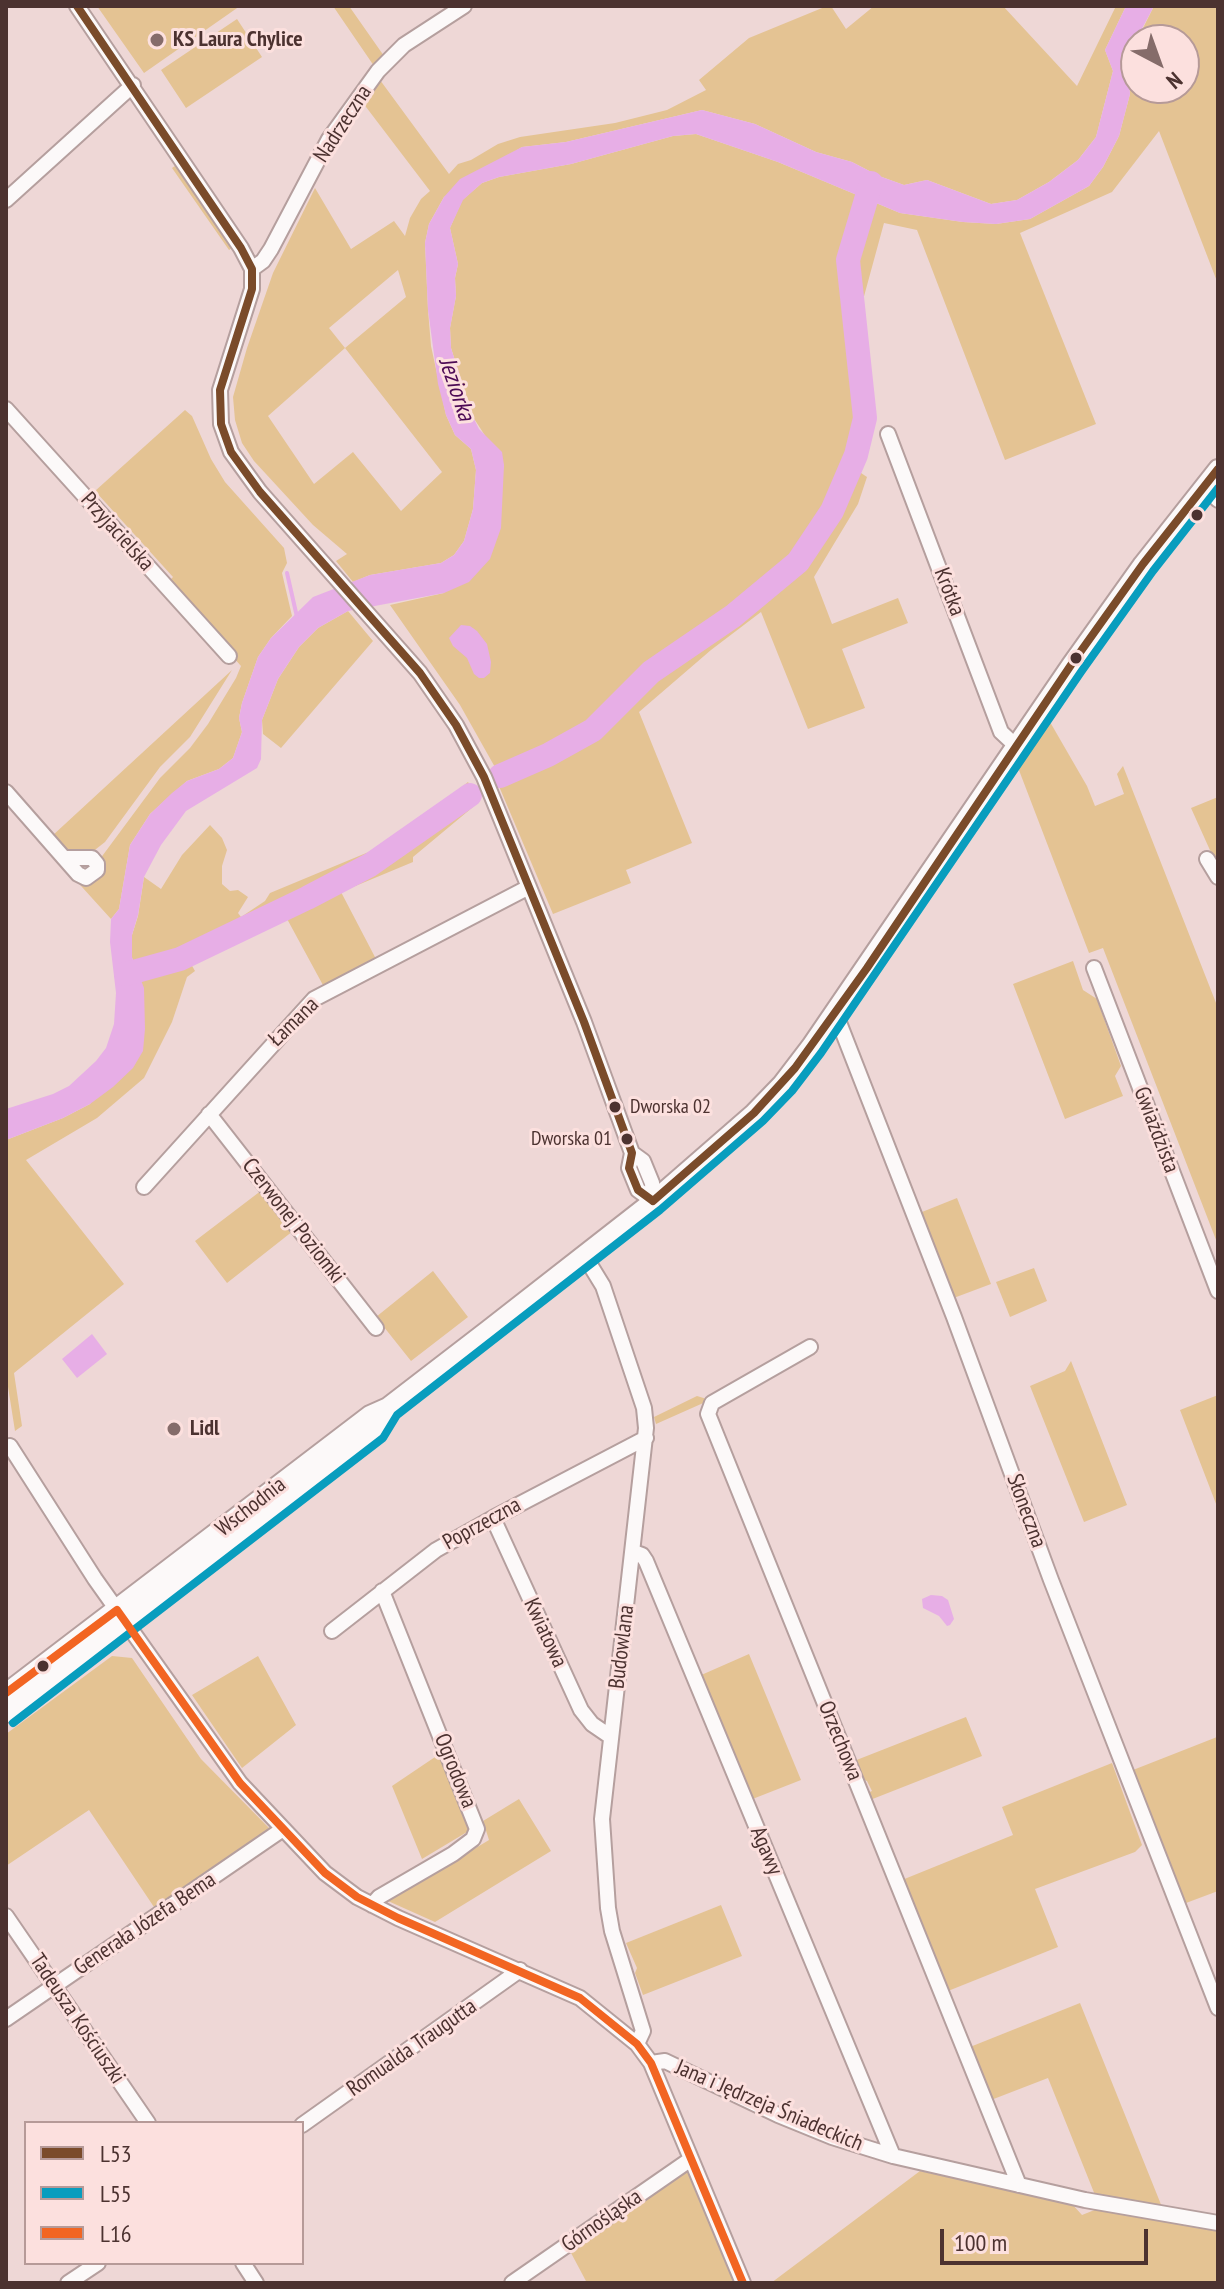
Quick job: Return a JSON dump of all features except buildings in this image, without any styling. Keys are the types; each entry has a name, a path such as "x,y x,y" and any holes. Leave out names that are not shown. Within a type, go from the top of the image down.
{"main road":[{"name":"Wschodnia","path":"121,1616 370,1415 388,1407 653,1201 754,1113 782,1084 833,1016 1143,564 1218,469"},
{"path":"6,1693 121,1616"},
{"path":"6,1713 121,1616"}],"street":[{"path":"77,6 133,85 252,269 252,289 220,390 221,424 231,452 242,471 420,673 456,725 484,777 584,1022 632,1153 629,1168 638,1190 653,1201"},
{"name":"Nadrzeczna","path":"252,269 263,261 271,249 329,139 378,71 413,38 464,6"},
{"path":"6,200 133,85"},
{"name":"Przyjacielska","path":"6,409 229,656"},
{"name":"Krótka","path":"888,434 1001,732 1016,746"},
{"path":"1203,486 1218,500"},
{"path":"6,792 64,858"},
{"path":"1207,859 1218,877"},
{"name":"Łamana","path":"144,1187 314,999 529,887"},
{"name":"Gwiaździsta","path":"1094,968 1218,1291"},
{"name":"Słoneczna","path":"833,1016 840,1025 943,1287 1051,1580 1218,2008"},
{"name":"Czerwonej Poziomki","path":"209,1114 376,1328"},
{"name":"Budowlana","path":"584,1255 598,1275 644,1408 646,1438 602,1819 603,1859 612,1931 643,2031 637,2044"},
{"name":"Orzechowa","path":"810,1347 712,1403 708,1414 1019,2185"},
{"name":"Poprzeczna","path":"332,1631 436,1550 646,1438"},
{"name":"Jana i Jędrzeja Śniadeckich","path":"10,1446 121,1616 240,1783 325,1873 372,1905 580,1998 637,2044 651,2063 665,2061 832,2137 893,2156 1085,2200 1218,2223"},
{"name":"Kwiatowa","path":"493,1518 581,1710 597,1729 611,1737"},
{"name":"Agawy","path":"634,1552 646,1561 893,2156"},
{"name":"Ogrodowa","path":"372,1905 379,1897 453,1854 473,1839 477,1829 382,1591"},
{"name":"Generała Józefa Bema","path":"6,2019 283,1829"},
{"name":"Tadeusza Kościuszki","path":"6,1916 147,2121"},
{"name":"Romualda Traugutta","path":"304,2124 520,1970"},
{"path":"651,2063 743,2283"},
{"name":"Górnośląska","path":"512,2283 691,2159"},
{"path":"68,2283 95,2265"},
{"path":"244,2265 256,2283"}],"shaded area":[{"name":"KS Laura Chylice","path":"97,6 240,6 144,73"},
{"path":"333,6 349,6 384,56 374,66"},
{"path":"827,6 831,6 846,29 874,6 1003,6 1077,86 1116,6 1126,6 1105,50 1113,71 1096,137 1078,160 1049,182 1017,200 991,204 927,180 904,185 852,162 816,152 755,124 702,110 566,142 522,147 444,197 429,224 425,243 431,346 446,415 455,435 471,449 476,470 473,509 464,541 454,555 441,563 370,575 353,582 336,561 347,554 313,525 254,461 242,443 235,420 233,397 273,273 315,188 351,249 394,221 405,236 410,218 421,199 430,191 363,103 380,80 449,174 458,164 520,137 615,123 667,110 706,90 699,80 749,38","holes":["398,270 406,297 345,348 329,328","345,348 442,472 401,511 353,452 314,484 268,416"]},
{"path":"1154,6 1218,6 1218,284 1159,131 1112,192 1020,233 1096,424 1005,460 917,230 884,223 863,300 875,425 871,428 855,469 867,477 858,504 814,577 832,624 898,598 908,623 842,649 865,708 808,729 761,612 711,650 639,712 692,843 626,870 631,883 553,914 493,772 496,769 460,705 390,605 444,593 502,475 504,465 473,417 451,348 450,328 458,264 450,228 462,200 482,183 499,177 571,164 673,136 696,134 778,162 900,213 996,224 1030,219 1089,186 1119,136 1127,104 1200,104 1200,24 1145,24"},
{"path":"237,19 262,57 186,108 161,70"},
{"path":"179,167 234,247 229,250 172,168"},
{"path":"185,410 192,416 225,482 284,548 287,563 282,573 292,616 258,657 242,703 239,718 242,732 233,758 219,769 187,781 150,814 130,845 119,909 111,919 72,876 91,881 100,859 160,778 190,748 208,724 241,666 167,583 173,577 95,491"},
{"path":"348,611 373,641 281,748 263,734 262,720 278,679 299,647 318,628"},
{"path":"232,670 190,737 160,767 105,842 91,853 66,854 52,836"},
{"path":"1050,722 1095,806 1124,794 1117,774 1123,766 1218,1008 1218,1245 1103,948 1089,953 1017,765"},
{"path":"468,782 479,802 413,857 413,862 341,892 376,959 324,987 286,917 191,964 195,971 187,977 172,1022 144,1078 97,1118 26,1160 124,1284 14,1373 22,1426 15,1431 6,1374 6,1140 90,1104 140,975 132,958 132,935 144,877 161,889 182,855 210,825 222,838 227,850 222,866 222,884 230,891 238,890 248,897 238,913 241,917 265,901 270,893 371,851"},
{"path":"1218,797 1218,868 1191,808"},
{"path":"1073,961 1083,990 1097,999 1121,1066 1115,1076 1123,1096 1065,1119 1013,984"},
{"path":"262,1190 293,1231 227,1283 195,1241"},
{"path":"957,1198 991,1284 951,1299 917,1214"},
{"path":"1034,1268 1047,1301 1010,1317 996,1282"},
{"path":"433,1271 468,1317 411,1361 376,1317"},
{"path":"1071,1361 1127,1505 1084,1522 1030,1386 1065,1371"},
{"path":"1218,1395 1218,1509 1180,1410"},
{"path":"697,1396 710,1400 656,1424 654,1417"},
{"path":"749,1654 801,1780 750,1800 699,1676"},
{"path":"112,1656 132,1658 201,1759 271,1830 156,1910 89,1810 6,1866 6,1734"},
{"path":"258,1656 296,1725 242,1768 192,1695"},
{"path":"966,1717 982,1756 870,1800 867,1793 872,1791 867,1781 861,1779 854,1761"},
{"path":"1217,1737 1218,1891 1186,1903 1133,1770"},
{"path":"441,1753 472,1829 422,1859 392,1786"},
{"path":"1112,1763 1142,1845 1135,1852 1035,1889 1058,1947 948,1991 902,1880 1013,1835 1002,1807"},
{"path":"519,1799 551,1851 435,1922 388,1901 489,1840 483,1821"},
{"path":"721,1905 742,1956 643,1995 635,1973 637,1968 626,1943"},
{"path":"1080,2003 1162,2207 1095,2195 1048,2078 991,2100 970,2047"},
{"path":"689,2170 736,2283 587,2283 570,2251"},
{"path":"920,2171 1072,2204 1082,2215 1097,2209 1218,2231 1218,2283 771,2283"}],"water":[{"path":"1126,6 1154,6 1144,24 1120,24 1120,104 1127,104 1119,136 1103,167 1089,186 1030,219 996,224 900,213 778,162 696,134 673,136 571,164 499,177 482,183 463,200 450,228 458,264 450,328 451,348 473,417 479,429 502,452 501,528 490,559 469,582 444,593 348,611 318,628 299,647 278,679 262,720 261,759 257,768 186,811 161,845 144,877 132,935 132,957 144,988 145,1029 143,1051 133,1068 90,1104 6,1140 6,1109 69,1086 106,1048 114,1024 116,993 110,942 111,919 119,909 130,845 150,814 172,793 187,781 219,769 233,758 242,732 239,718 242,703 258,657 271,638 313,597 370,575 441,563 454,555 464,541 473,509 476,470 471,449 455,435 446,415 438,384 428,310 425,243 429,224 444,197 460,179 522,147 566,142 702,110 755,124 816,152 852,162 904,185 927,180 991,204 1017,200 1049,182 1078,160 1096,137 1113,71 1105,50"},
{"path":"461,625 477,631 487,644 491,662 490,673 484,678 474,674 467,658 449,638"},
{"path":"92,1334 107,1354 77,1378 62,1359"},
{"path":"931,1595 948,1600 954,1619 950,1625 947,1626 939,1616 923,1608 922,1599"}],"waterway":[{"name":"Jeziorka","path":"500,776 548,755 593,730 651,672 733,616 798,562 832,511 856,455 865,418 848,260 871,183"},
{"path":"287,573 297,617"},
{"name":"Jeziorka","path":"126,974 180,959 307,898 370,865 470,795"}],"transit line":[{"name":"L53","path":"77,6 241,248 252,269 252,289 220,390 221,424 231,452 260,492 420,673 456,725 484,777 584,1022 632,1153 629,1168 638,1190 653,1201"},
{"name":"L53","path":"653,1201 754,1113 795,1068 867,968 1071,665 1143,564 1218,469"},
{"name":"L55","path":"13,1723 383,1438 397,1415 660,1210 763,1121 792,1091 821,1053 1081,672 1153,571 1218,488"},
{"name":"L16","path":"6,1693 117,1610 240,1783 325,1873 357,1897 398,1918 580,1998 637,2044 651,2063 743,2283"}],"place":[{"name":"KS Laura Chylice","path":"157,40"},
{"name":"Dworska 02","path":"615,1107"},
{"name":"Dworska 01","path":"627,1139"},
{"name":"Lidl","path":"174,1429"}]}
